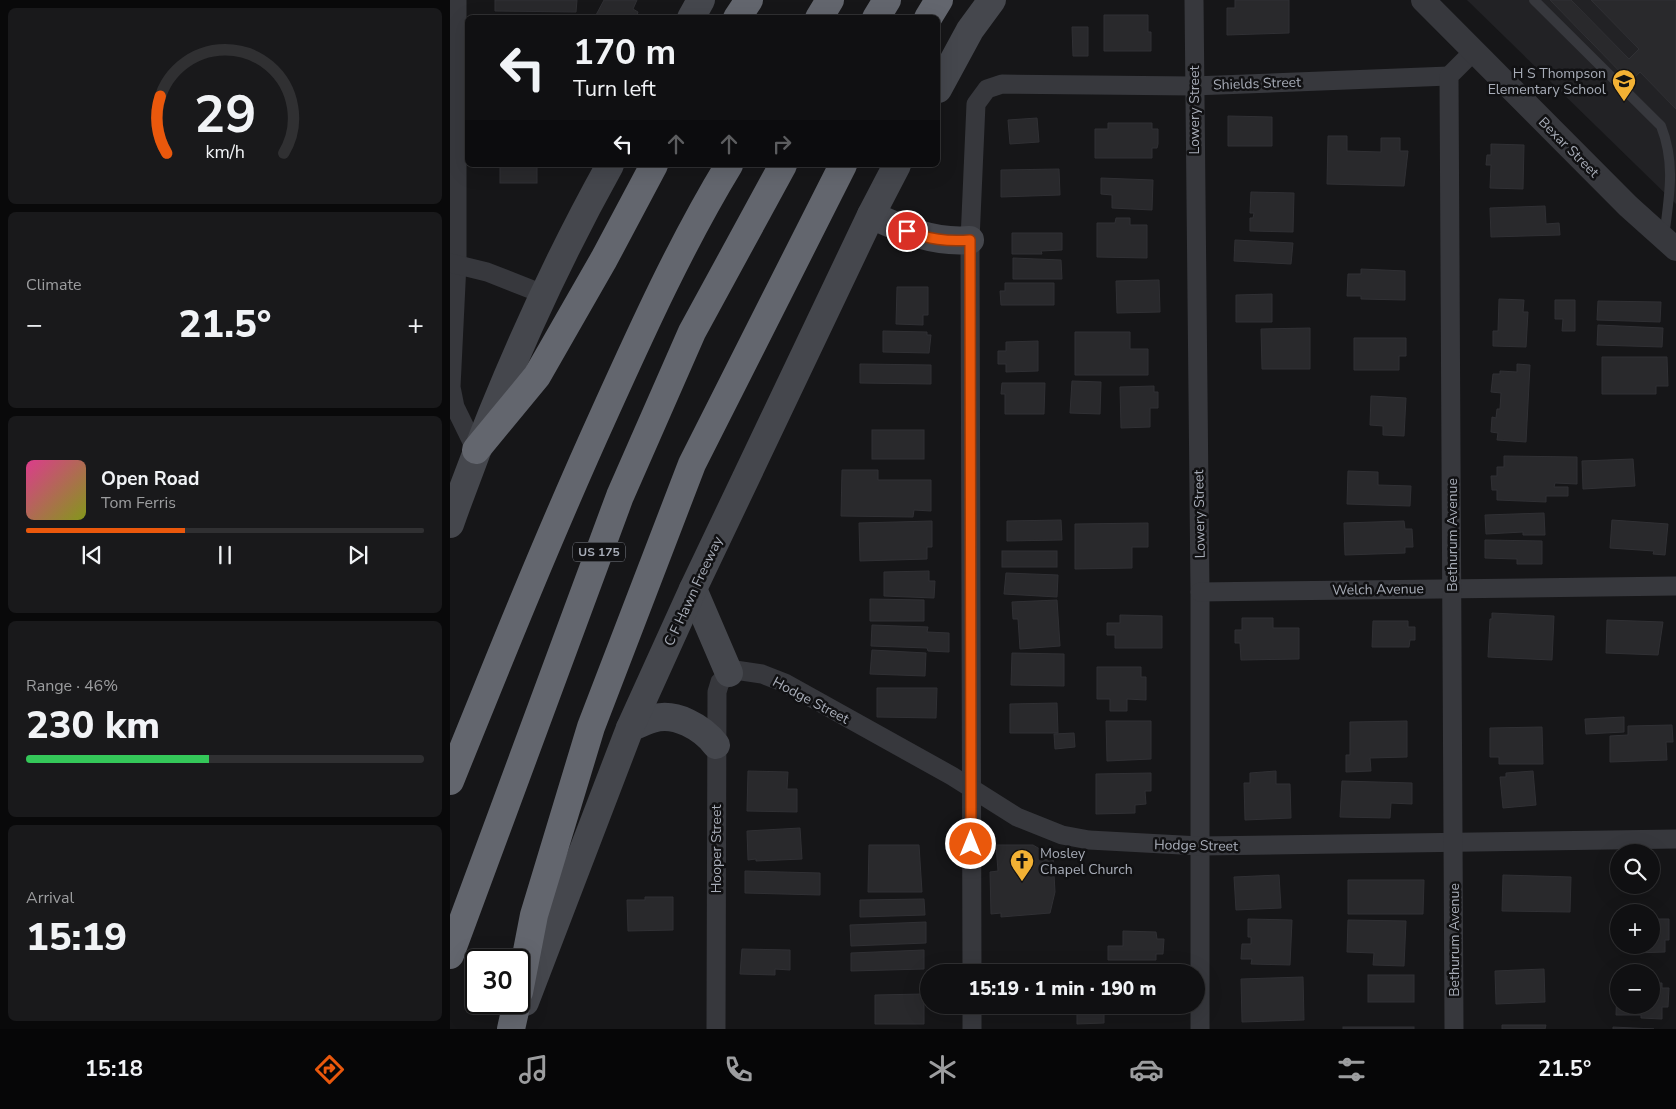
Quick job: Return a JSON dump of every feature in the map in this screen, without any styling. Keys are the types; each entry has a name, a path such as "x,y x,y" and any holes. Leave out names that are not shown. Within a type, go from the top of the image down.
{"highway":[{"path":"739,15 749,0"},
{"path":"821,15 830,0"},
{"path":"878,15 887,0"},
{"path":"930,15 939,0"},
{"path":"476,450 537,376 604,259 653,167"},
{"path":"450,781 532,578 624,369 674,264 728,167"},
{"name":"US 175","path":"450,955 620,496 692,332 782,167"},
{"path":"527,949 534,915 591,727 692,464 842,167"},
{"path":"513,1029 515,1014"}],"main road":[{"path":"693,15 701,0"},
{"path":"940,85 970,30 992,0"},
{"path":"450,524 476,450 543,294 609,167"},
{"name":"C F Hawn Freeway","path":"513,1029 630,728 693,589 871,215 896,167"},
{"path":"871,215 929,239 951,242 970,240"},
{"path":"693,589 713,636 739,672"},
{"path":"630,728 653,718 672,718 698,728 716,744"}],"street":[{"path":"457,0 451,387 455,407 476,450"},
{"name":"Lowery Street","path":"1194,0 1193,86 1200,592 1200,1029"},
{"name":"Bexar Street","path":"1424,0 1628,206 1670,244"},
{"path":"1449,76 1474,51"},
{"name":"Shields Street","path":"972,964 970,240 976,104 987,89 1002,84 1193,86 1449,76"},
{"name":"Bethurum Avenue","path":"1449,76 1454,1029"},
{"path":"453,263 543,294"},
{"name":"Welch Avenue","path":"1200,592 1676,586"},
{"name":"Hodge Street","path":"739,672 785,684 971,788 1017,816 1062,835 1089,840 1200,846 1676,839"},
{"name":"Hooper Street","path":"716,1029 717,692 720,682 739,672"},
{"path":"972,1014 972,1029"}],"lane":[{"path":"1534,0 1661,126 1670,143 1674,164 1670,244"}],"shaded area":[{"name":"H S Thompson Elementary School","path":"1467,0 1676,0 1676,204"}],"building":[{"path":"495,0 577,0 576,12 495,11"},
{"path":"604,0 637,0 633,9 638,12 637,15 596,15"},
{"path":"1235,0 1289,0 1289,33 1227,35 1227,8 1235,8"},
{"path":"1550,0 1571,0 1629,59 1639,49 1591,0 1676,0 1676,109 1640,72 1630,82"},
{"path":"1104,15 1148,15 1148,32 1151,32 1151,51 1104,51"},
{"path":"1072,27 1088,27 1088,56 1073,56"},
{"path":"1228,116 1272,117 1272,146 1228,146"},
{"path":"1037,118 1039,142 1010,144 1008,120"},
{"path":"1108,123 1152,123 1152,129 1158,129 1158,144 1157,148 1152,148 1152,158 1095,158 1095,129 1108,129"},
{"path":"1328,136 1347,136 1347,151 1381,152 1381,138 1400,138 1400,151 1408,151 1404,186 1327,184"},
{"path":"1491,144 1524,145 1523,189 1490,188 1491,165 1486,165 1487,155 1491,155"},
{"path":"500,167 537,167 537,183 500,183"},
{"path":"1059,169 1060,195 1001,197 1001,170"},
{"path":"1101,178 1153,180 1152,210 1112,208 1112,195 1101,194"},
{"path":"1251,192 1294,193 1293,232 1250,231 1250,218 1253,218 1254,213 1250,213"},
{"path":"1545,206 1546,224 1559,223 1560,235 1491,237 1490,208"},
{"path":"1116,218 1130,218 1130,225 1147,225 1147,258 1097,257 1097,223 1115,223"},
{"path":"1012,233 1062,233 1062,250 1041,251 1042,254 1012,254"},
{"path":"1235,240 1293,243 1291,264 1234,261"},
{"path":"1013,258 1061,260 1062,279 1013,279"},
{"path":"1361,269 1405,271 1405,300 1361,299 1361,296 1347,296 1348,274 1361,274"},
{"path":"1159,280 1160,312 1117,313 1116,281"},
{"path":"1005,283 1054,283 1054,305 1001,305 1000,291 1005,291"},
{"path":"897,287 928,287 928,315 923,315 923,325 896,324"},
{"path":"1272,294 1272,322 1236,322 1236,295"},
{"path":"1499,299 1524,300 1523,312 1528,312 1526,347 1493,346 1493,331 1498,331"},
{"path":"1555,300 1575,300 1575,331 1562,331 1563,319 1555,319"},
{"path":"1598,301 1661,302 1660,322 1597,320"},
{"path":"1598,325 1663,328 1662,347 1597,345"},
{"path":"1310,328 1310,369 1262,369 1261,329"},
{"path":"883,331 927,332 927,335 931,335 929,353 883,352"},
{"path":"1075,332 1130,332 1130,349 1148,349 1148,375 1075,375"},
{"path":"1354,338 1406,338 1406,356 1399,356 1399,370 1354,370"},
{"path":"1038,341 1038,371 1006,372 1006,364 998,364 998,351 1006,351 1006,342"},
{"path":"1602,357 1667,357 1668,386 1656,386 1656,394 1602,394"},
{"path":"860,364 931,365 931,384 860,383"},
{"path":"1517,364 1530,365 1526,442 1497,440 1498,433 1491,432 1492,417 1496,418 1497,409 1500,409 1501,393 1491,392 1493,374 1500,374 1500,371 1517,372"},
{"path":"1072,381 1101,382 1100,414 1070,413"},
{"path":"1002,383 1045,383 1044,414 1005,414 1005,394 1001,394"},
{"path":"1154,386 1154,392 1158,392 1158,408 1150,408 1150,427 1121,428 1120,387"},
{"path":"1371,396 1406,398 1404,436 1383,435 1383,426 1370,425"},
{"path":"872,430 924,430 924,459 872,459"},
{"path":"1504,456 1577,457 1577,484 1555,483 1554,487 1568,487 1568,496 1546,496 1546,502 1497,500 1497,490 1492,490 1491,476 1497,476 1497,467 1504,467"},
{"path":"1633,459 1635,486 1583,489 1582,461"},
{"path":"842,470 878,470 878,480 931,480 931,511 914,510 913,517 841,516"},
{"path":"1348,471 1378,472 1378,485 1411,486 1410,506 1347,504"},
{"path":"1544,513 1545,535 1523,535 1523,532 1486,534 1485,515"},
{"path":"1061,520 1062,540 1007,541 1007,521"},
{"path":"1612,520 1668,524 1665,555 1653,554 1654,551 1610,548"},
{"path":"932,521 932,547 927,547 927,559 860,561 859,523"},
{"path":"1404,521 1405,529 1412,529 1413,547 1405,547 1405,553 1345,555 1344,523"},
{"path":"1148,523 1148,547 1132,547 1132,568 1075,569 1075,524"},
{"path":"1485,540 1542,541 1542,564 1517,564 1517,559 1485,558"},
{"path":"1002,551 1057,551 1057,567 1002,567"},
{"path":"929,571 929,581 935,581 934,598 884,596 884,572"},
{"path":"1006,573 1058,575 1057,597 1004,594"},
{"path":"870,599 924,600 924,621 870,621"},
{"path":"1057,600 1060,646 1020,649 1018,619 1013,619 1012,602"},
{"path":"1492,613 1554,616 1552,660 1488,657"},
{"path":"1120,615 1162,616 1162,648 1115,648 1115,635 1107,635 1107,623 1120,623"},
{"path":"1242,618 1273,618 1273,628 1299,628 1299,659 1241,660 1240,643 1235,643 1235,630 1242,630"},
{"path":"1607,620 1663,622 1658,655 1606,653"},
{"path":"1373,621 1408,621 1408,627 1415,627 1415,640 1410,640 1409,647 1372,647"},
{"path":"872,625 928,627 927,632 949,633 949,652 928,651 927,648 871,646"},
{"path":"872,650 926,653 925,676 870,674"},
{"path":"1012,653 1064,654 1064,686 1011,685"},
{"path":"1097,667 1141,667 1141,677 1146,677 1146,700 1127,699 1127,711 1110,711 1110,699 1097,699"},
{"path":"877,688 937,688 936,718 877,717"},
{"path":"1057,703 1058,733 1010,733 1010,704"},
{"path":"1624,717 1624,732 1586,734 1585,719"},
{"path":"1106,721 1151,721 1151,759 1107,761"},
{"path":"1407,721 1407,757 1370,758 1371,771 1346,772 1346,755 1350,755 1350,722"},
{"path":"1672,725 1673,742 1666,742 1667,760 1610,762 1610,736 1628,735 1628,726"},
{"path":"1542,727 1543,764 1499,764 1499,757 1490,757 1490,728"},
{"path":"1074,733 1075,747 1055,749 1054,734"},
{"path":"748,771 788,772 787,789 797,789 797,812 747,811"},
{"path":"1276,771 1276,784 1290,784 1291,818 1245,820 1244,783 1250,783 1250,773"},
{"path":"1533,771 1536,805 1503,808 1500,777 1506,777 1506,773"},
{"path":"1151,773 1151,791 1145,791 1146,804 1135,805 1135,813 1096,814 1096,774"},
{"path":"1342,781 1412,783 1412,804 1391,803 1390,818 1340,817"},
{"path":"800,828 802,859 748,860 747,831"},
{"path":"869,845 919,845 922,892 868,892"},
{"name":"Mosley Chapel Church","path":"996,845 1033,845 1053,857 1055,892 1050,913 1001,917 1001,913 991,914 990,872 998,871"},
{"path":"745,871 820,873 820,895 745,893"},
{"path":"1279,875 1281,908 1236,910 1234,877"},
{"path":"1503,875 1571,877 1570,912 1502,911"},
{"path":"1348,880 1424,880 1423,914 1348,914"},
{"path":"645,897 673,897 673,930 628,931 627,900 645,900"},
{"path":"924,899 925,915 860,917 860,900"},
{"path":"1248,919 1292,920 1290,965 1251,964 1252,959 1241,959 1242,944 1251,944 1251,937 1248,937"},
{"path":"1660,919 1669,919 1669,940 1665,940 1665,952 1660,952"},
{"path":"1348,920 1406,921 1404,966 1373,965 1374,953 1347,952"},
{"path":"926,922 926,943 851,946 850,925"},
{"path":"1123,931 1156,932 1157,939 1164,939 1163,954 1156,954 1156,960 1108,960 1108,946 1123,946"},
{"path":"742,949 790,950 790,970 775,969 775,975 740,974"},
{"path":"924,950 924,964 920,964 920,969 851,971 851,953"},
{"path":"1544,969 1545,1002 1496,1004 1495,971"},
{"path":"1368,975 1414,975 1414,1002 1368,1002"},
{"path":"1303,977 1304,1020 1242,1022 1241,979"},
{"path":"1660,983 1662,983 1662,988 1669,988 1668,1007 1662,1007 1662,1019 1641,1018 1641,1015 1616,1015 1660,1014"},
{"path":"920,994 920,1014 924,1014 924,1024 875,1024 875,995"},
{"path":"1077,1014 1104,1014 1104,1023 1077,1024"},
{"path":"1502,1025 1546,1025 1545,1029 1502,1029"},
{"path":"1343,1027 1414,1027 1414,1029 1343,1029"},
{"path":"1613,1027 1654,1029 1613,1029"}],"place":[{"name":"H S Thompson Elementary School","path":"1624,102"},
{"name":"Mosley Chapel Church","path":"1022,882"}],"route":[{"path":"907,231 929,239 951,242 970,240 971,844"}]}
